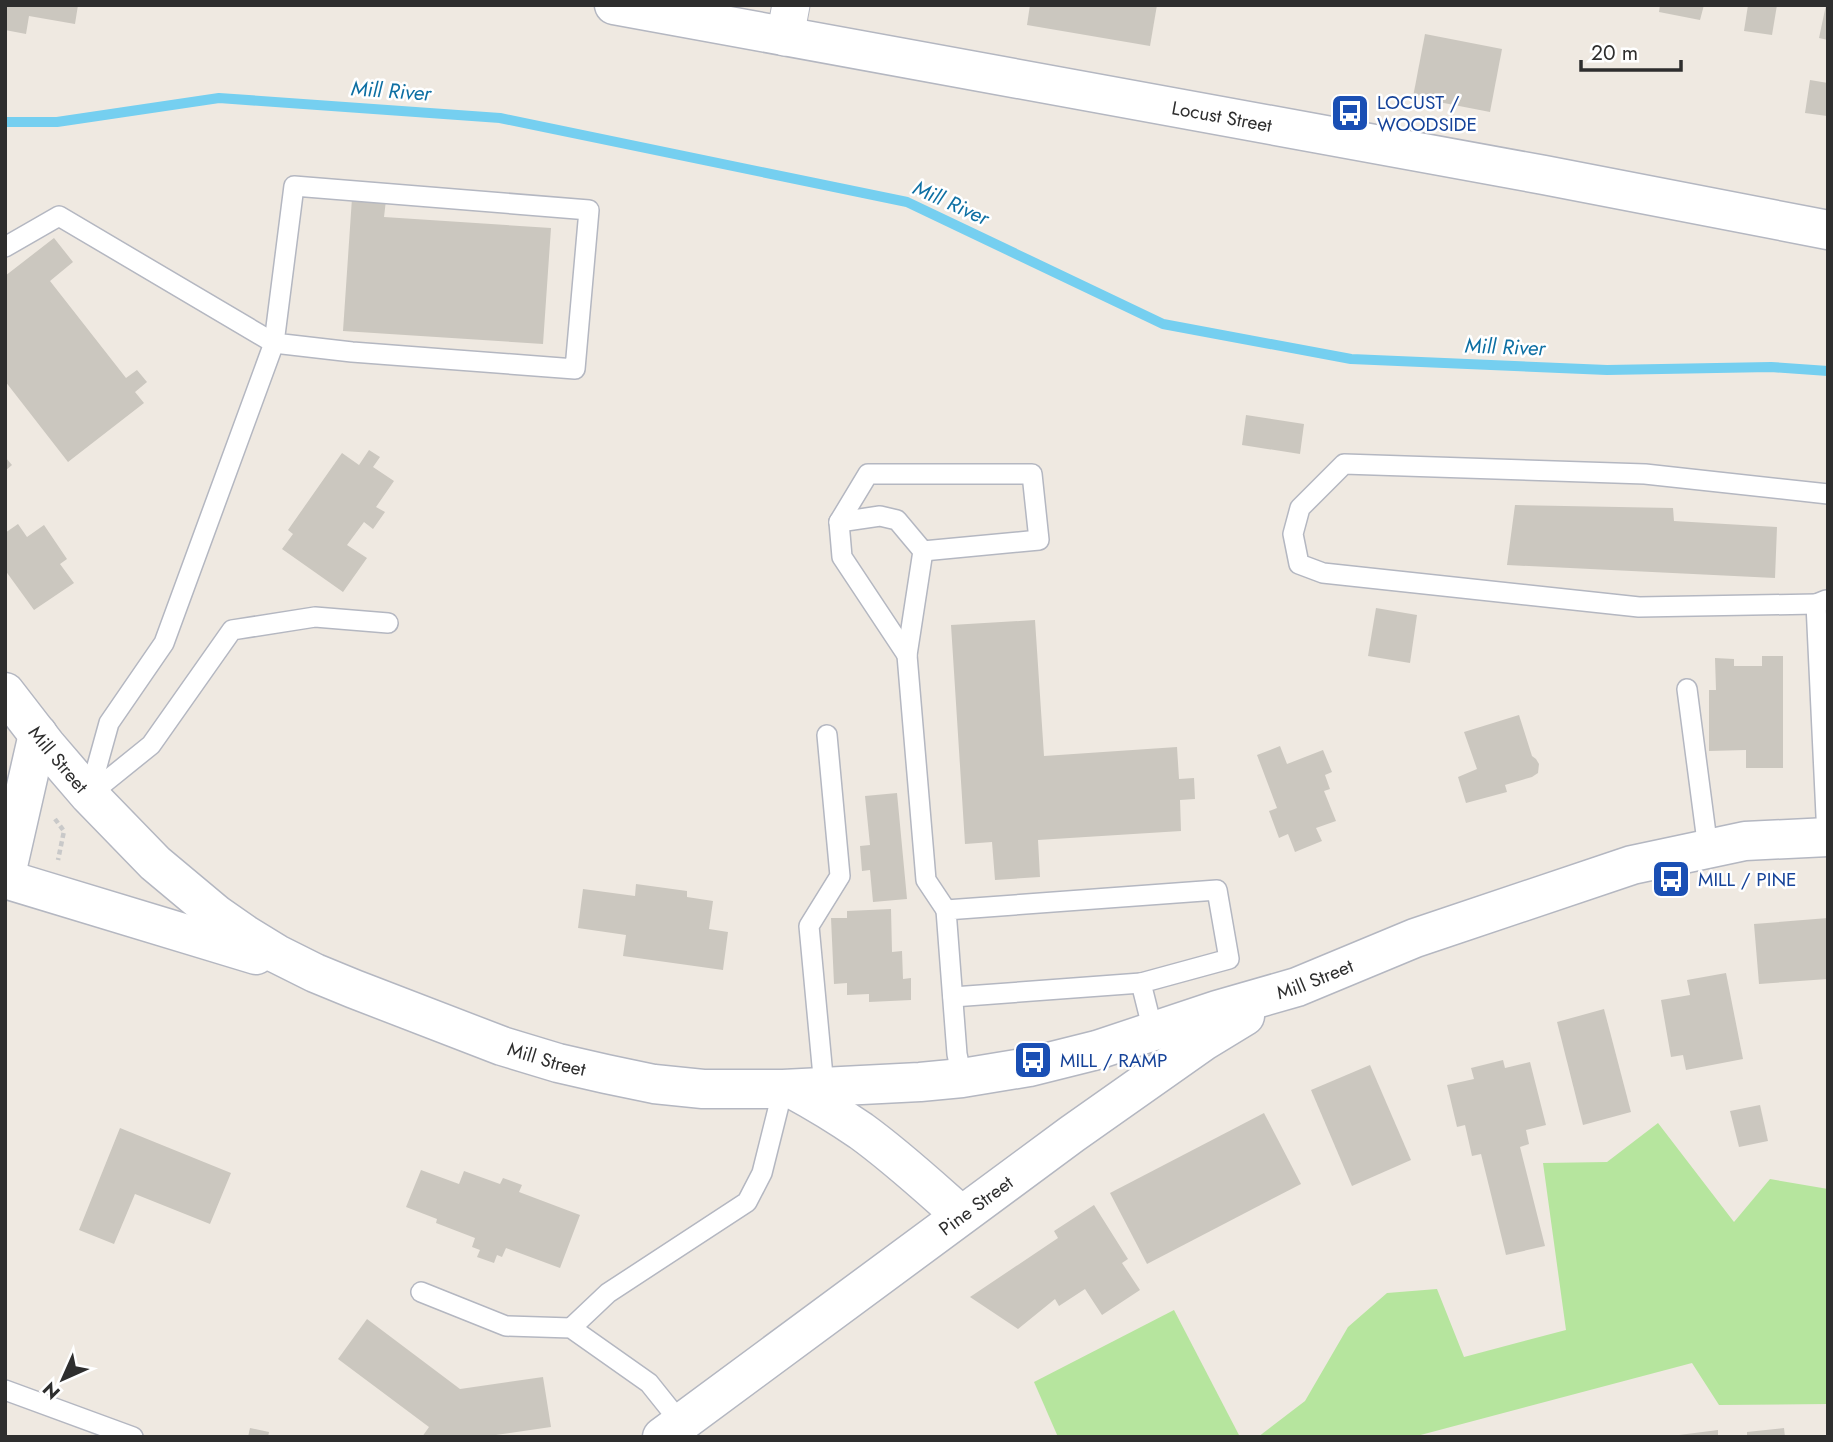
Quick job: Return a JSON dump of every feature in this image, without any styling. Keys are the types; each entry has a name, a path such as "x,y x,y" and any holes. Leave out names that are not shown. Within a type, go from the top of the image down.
{"street":[{"name":"Locust Street","path":"614,5 788,21 1828,230"},
{"name":"Mill Street","path":"5,692 89,795 155,863 197,899 277,954 315,973 491,1042 558,1063 654,1084 691,1088 748,1090 906,1083 1018,1069 1063,1059 1297,987 1415,938 1632,865 1745,841 1828,837"},
{"path":"5,879 38,734"},
{"name":"Mill Street","path":"5,879 315,973"},
{"name":"Pine Street","path":"678,1432 961,1215 1072,1134 1204,1041 1297,987"},
{"path":"800,1088 897,1159 961,1215"}],"lane":[{"path":"5,247 59,216 274,343 352,352 575,369 589,210 294,186 274,343 164,643 109,723 89,795"},
{"path":"1828,494 1645,474 1344,464 1300,508 1293,534 1299,564 1323,573 1639,607 1822,602 1828,837"},
{"path":"907,655 842,557 839,522 868,474 1032,474 1039,540 923,551"},
{"path":"839,522 880,516 897,520 923,551 907,655 926,880 946,910 957,1054 962,1078"},
{"path":"89,795 151,745 232,630 314,617 388,623"},
{"path":"1687,689 1708,849"},
{"path":"571,1328 608,1293 747,1202 800,1088 809,926 840,876 827,735"},
{"path":"946,910 1217,890 1228,959 1142,983 953,997"},
{"path":"1142,983 1153,1031"},
{"path":"421,1292 506,1326 571,1328 649,1383 678,1432"},
{"path":"5,1390 133,1437"}],"path":[{"path":"54,819 64,831 57,866"}],"green space":[{"path":"1658,1123 1734,1222 1770,1179 1828,1189 1828,1404 1719,1405 1692,1363 1413,1437 1258,1437 1305,1401 1348,1327 1387,1293 1437,1289 1464,1357 1566,1330 1543,1163 1607,1162"},
{"path":"1174,1310 1240,1437 1058,1437 1034,1382"}],"building":[{"path":"5,5 78,5 75,24 29,16 26,34 5,30"},
{"path":"1030,5 1157,5 1150,46 1027,25"},
{"path":"1660,5 1704,5 1700,20 1659,12"},
{"path":"1748,5 1777,5 1772,35 1744,31"},
{"path":"1828,5 1828,40 1819,38"},
{"path":"1425,34 1502,49 1490,112 1413,97"},
{"path":"1810,80 1828,83 1827,116 1805,113"},
{"path":"352,198 386,200 384,217 551,228 543,344 343,331"},
{"path":"54,238 73,262 50,281 126,378 137,370 147,382 135,392 144,403 68,462 5,381 5,276"},
{"path":"1246,415 1304,424 1300,454 1242,445"},
{"path":"369,450 380,457 373,467 394,481 376,507 385,512 373,529 364,522 347,545 367,558 343,592 282,549 293,534 288,530 342,453 359,465"},
{"path":"5,457 12,465 5,471"},
{"path":"1515,505 1673,508 1674,521 1777,527 1775,578 1507,565"},
{"path":"18,524 27,537 44,525 67,559 60,564 74,583 34,610 5,570 5,533"},
{"path":"1376,608 1417,615 1410,663 1368,656"},
{"path":"1035,620 1044,756 1177,747 1179,779 1194,778 1195,799 1180,800 1181,831 1038,840 1040,877 995,880 992,842 965,844 951,625"},
{"path":"1762,656 1783,656 1783,768 1746,768 1746,750 1709,751 1709,690 1716,690 1715,658 1734,659 1734,666 1762,666"},
{"path":"1519,715 1532,756 1539,764 1538,773 1505,785 1507,792 1466,803 1458,777 1477,769 1464,732"},
{"path":"1280,746 1287,764 1323,750 1332,772 1325,775 1330,789 1324,791 1336,821 1316,828 1322,841 1295,852 1288,834 1279,838 1269,811 1277,808 1257,755"},
{"path":"897,793 907,899 873,902 870,870 862,871 860,846 870,845 865,796"},
{"path":"636,884 687,891 687,897 713,901 709,929 728,932 723,970 623,956 626,935 578,928 583,889 635,896"},
{"path":"891,909 892,952 902,951 903,979 911,978 911,1000 869,1002 869,994 847,995 847,983 834,984 831,918 847,918 847,911"},
{"path":"1828,918 1828,979 1759,984 1754,924"},
{"path":"1726,973 1743,1059 1686,1070 1683,1055 1671,1057 1661,1000 1690,995 1687,980"},
{"path":"1604,1009 1631,1112 1583,1125 1557,1022"},
{"path":"1503,1060 1505,1068 1530,1062 1546,1125 1526,1130 1529,1144 1520,1147 1545,1246 1506,1255 1481,1154 1472,1156 1465,1125 1457,1127 1447,1085 1474,1079 1471,1068"},
{"path":"1370,1065 1411,1160 1352,1186 1311,1090"},
{"path":"1760,1105 1768,1141 1739,1147 1730,1111"},
{"path":"1264,1113 1301,1184 1147,1264 1110,1193"},
{"path":"120,1128 231,1173 210,1224 135,1194 114,1244 79,1230"},
{"path":"421,1170 459,1184 464,1171 500,1184 503,1178 522,1185 519,1192 580,1215 560,1268 506,1248 502,1257 497,1255 494,1263 477,1257 480,1250 472,1247 475,1238 436,1223 437,1219 406,1207"},
{"path":"1094,1205 1128,1259 1122,1263 1140,1290 1102,1315 1085,1289 1059,1306 1055,1299 1018,1329 970,1297 1058,1238 1054,1231"},
{"path":"367,1319 460,1389 543,1377 551,1427 494,1437 422,1437 429,1427 338,1359"},
{"path":"250,1428 269,1432 268,1437 248,1437"},
{"path":"1784,1428 1785,1437 1747,1437 1747,1432"},
{"path":"1718,1430 1718,1437 1679,1437 1679,1435"}],"waterway":[{"name":"Mill River","path":"5,122 57,122 219,98 500,118 907,202 1163,324 1351,359 1607,370 1771,367 1828,371"}],"place":[{"name":"LOCUST / WOODSIDE","path":"1350,113"},
{"name":"MILL / PINE","path":"1671,879"},
{"name":"MILL / RAMP","path":"1033,1060"}]}
